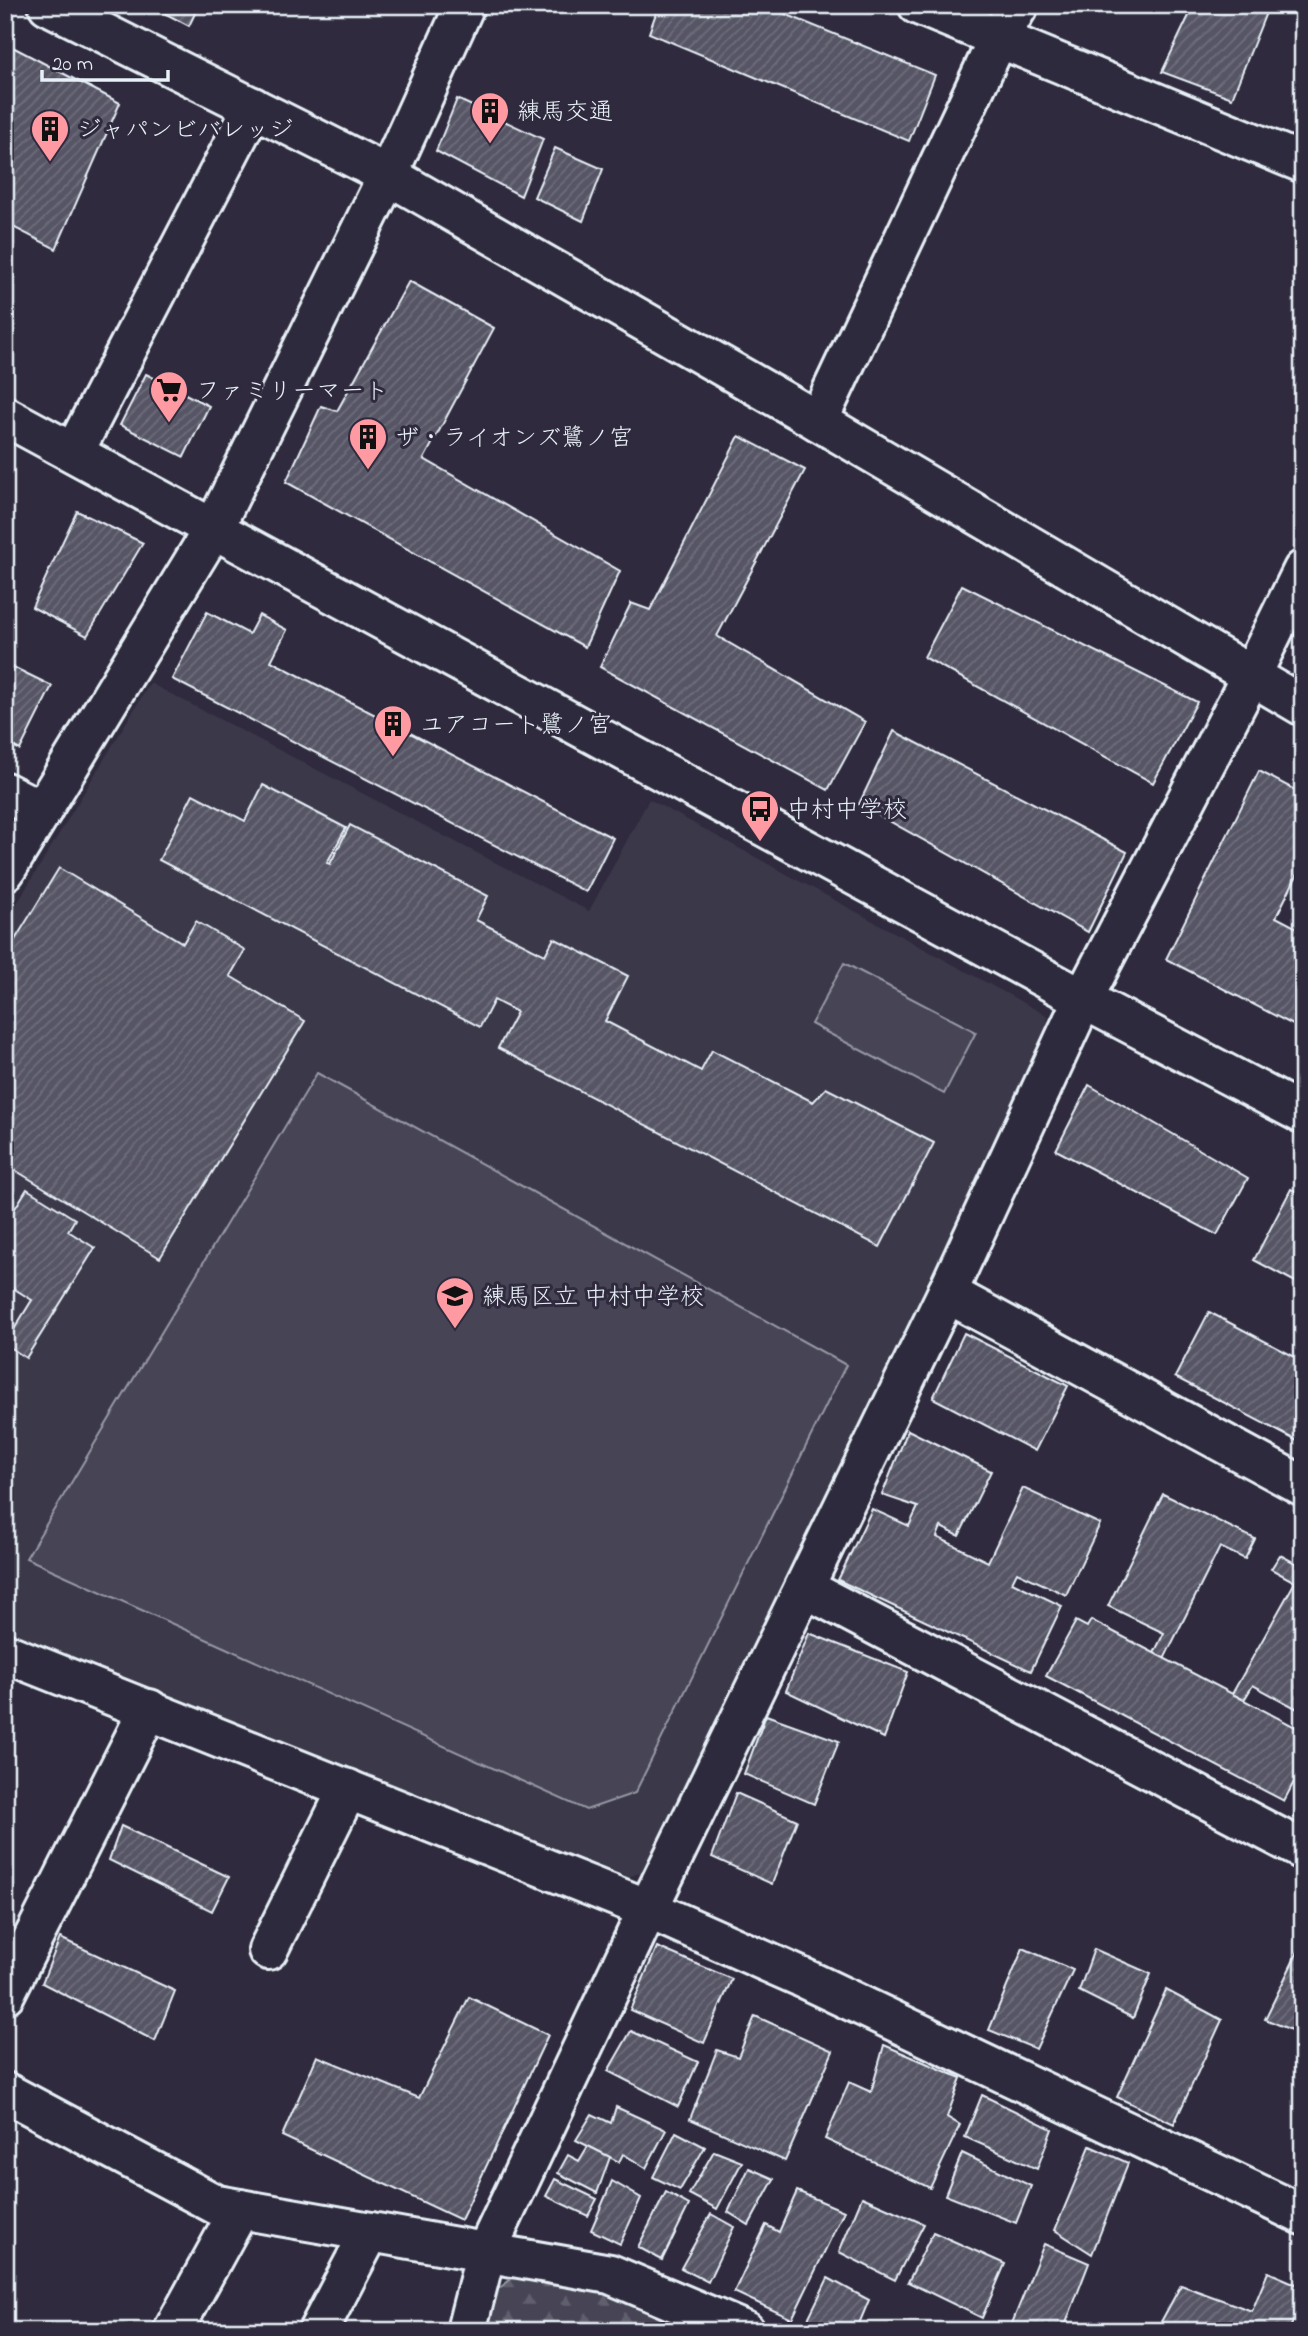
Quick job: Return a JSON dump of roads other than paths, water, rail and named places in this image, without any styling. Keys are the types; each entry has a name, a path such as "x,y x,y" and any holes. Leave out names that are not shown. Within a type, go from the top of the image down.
{"street":[{"path":"48,5 388,175 818,421 1303,706"},
{"path":"5,871 214,528 388,175 465,5"},
{"path":"918,5 1303,163"},
{"path":"818,421 999,37 1019,5"},
{"path":"74,452 253,107"},
{"path":"5,416 1083,999 1303,1114"},
{"path":"466,2331 486,2252 648,1909 947,1293 1083,999 1252,674 1303,569"},
{"path":"5,792 42,811"},
{"path":"947,1293 1303,1486"},
{"path":"805,1588 1303,1850"},
{"path":"5,1653 648,1909 801,1977 1303,2215"},
{"path":"5,1994 149,1709"},
{"path":"268,1950 348,1789"},
{"path":"5,2092 217,2205 610,2274 745,2331"},
{"path":"173,2331 240,2209"},
{"path":"318,2331 370,2232"}],"place":[{"name":"練馬交通","path":"490,145"},
{"name":"ジャパンビバレッジ","path":"50,163"},
{"name":"ファミリーマート","path":"169,424"},
{"name":"ザ・ライオンズ鷺ノ宮","path":"368,471"},
{"name":"ユアコート鷺ノ宮","path":"393,758"},
{"name":"中村中学校","path":"760,843"},
{"name":"練馬区立 中村中学校","path":"455,1330"}]}
